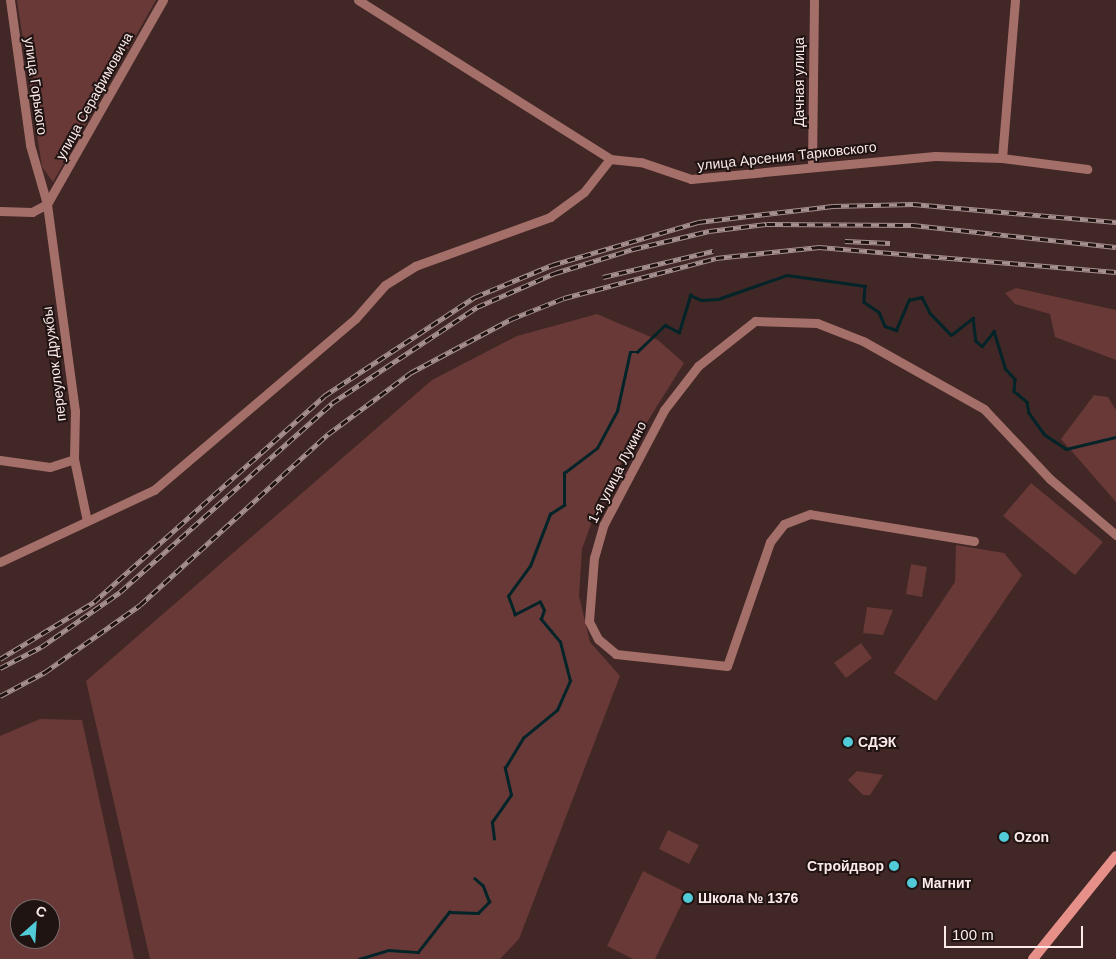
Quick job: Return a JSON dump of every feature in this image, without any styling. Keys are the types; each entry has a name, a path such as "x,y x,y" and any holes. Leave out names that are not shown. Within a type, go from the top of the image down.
{"main road":[{"path":"1033,959 1116,856"}],"street":[{"name":"улица Горького","path":"10,0 30,145 47,204"},
{"name":"улица Серафимовича","path":"47,204 163,0"},
{"name":"улица Арсения Тарковского","path":"358,0 610,159 709,180 812,165 935,156 1002,158 1087,169"},
{"name":"Дачная улица","path":"812,165 814,0"},
{"path":"1002,158 1015,0"},
{"path":"0,562 154,490 355,319 385,285 415,266 550,217 584,192 610,159"},
{"path":"0,211 32,212 47,204"},
{"name":"переулок Дружбы","path":"47,204 75,411 74,459 87,520"},
{"name":"1-я улица Лукино","path":"974,541 810,514 784,524 770,542 726,666 616,654 598,639 589,621 594,558 604,524 664,410 698,366 755,322 816,323 863,341 984,409 1017,447 1116,535"},
{"path":"0,460 50,467 74,459"}],"shaded area":[{"path":"17,0 156,0 53,182 42,167"},
{"path":"1016,288 1116,310 1116,360 1055,337 1050,314 1015,304 1005,293"},
{"path":"597,314 658,340 684,363 602,494 582,549 579,596 590,642 620,676 519,939 500,959 150,959 86,681 432,380 517,336"},
{"path":"1094,395 1108,397 1116,410 1116,502 1061,439"},
{"path":"1031,483 1103,542 1075,575 1003,516"},
{"path":"956,545 1004,553 1022,575 936,701 894,673 955,582"},
{"path":"911,564 927,567 922,597 906,594"},
{"path":"867,607 893,610 883,635 863,633"},
{"path":"861,643 872,658 846,678 834,663"},
{"path":"40,719 82,720 134,959 0,959 0,736"},
{"path":"857,771 883,775 870,795 863,795 848,780"},
{"path":"668,830 699,845 689,864 659,849"},
{"path":"643,871 687,893 655,959 633,959 607,946"}],"waterway":[{"path":"494,839 492,822 511,795 505,768 523,738 557,710 570,681 560,642 541,619 544,610 540,602 515,615 508,596 530,566 550,514 564,505 564,473 597,448 617,411 630,352 637,352 665,325 679,332 690,295 701,300 718,299 787,275 865,286 864,302 879,312 885,326 896,330 909,300 922,297 930,313 951,335 973,318 976,341 982,346 994,331 1005,368 1015,379 1014,391 1027,402 1029,413 1044,434 1066,449 1116,437"},
{"path":"359,959 388,950 418,952 449,912 478,913 489,902 483,886 475,879"}],"railway":[{"path":"0,659 94,602 324,396 475,297 552,265 698,222 833,206 913,204 1116,222"},
{"path":"0,668 41,647 120,592 332,403 477,307 555,273 633,249 709,231 767,224 913,225 1116,247"},
{"path":"845,241 890,243"},
{"path":"0,696 45,672 140,605 328,434 410,373 511,319 564,298 716,258 819,247 1116,272"},
{"path":"603,277 713,251"}],"place":[{"name":"СДЭК","path":"848,742"},
{"name":"Ozon","path":"1004,837"},
{"name":"Стройдвор","path":"894,866"},
{"name":"Магнит","path":"912,883"},
{"name":"Школа № 1376","path":"688,898"}]}
